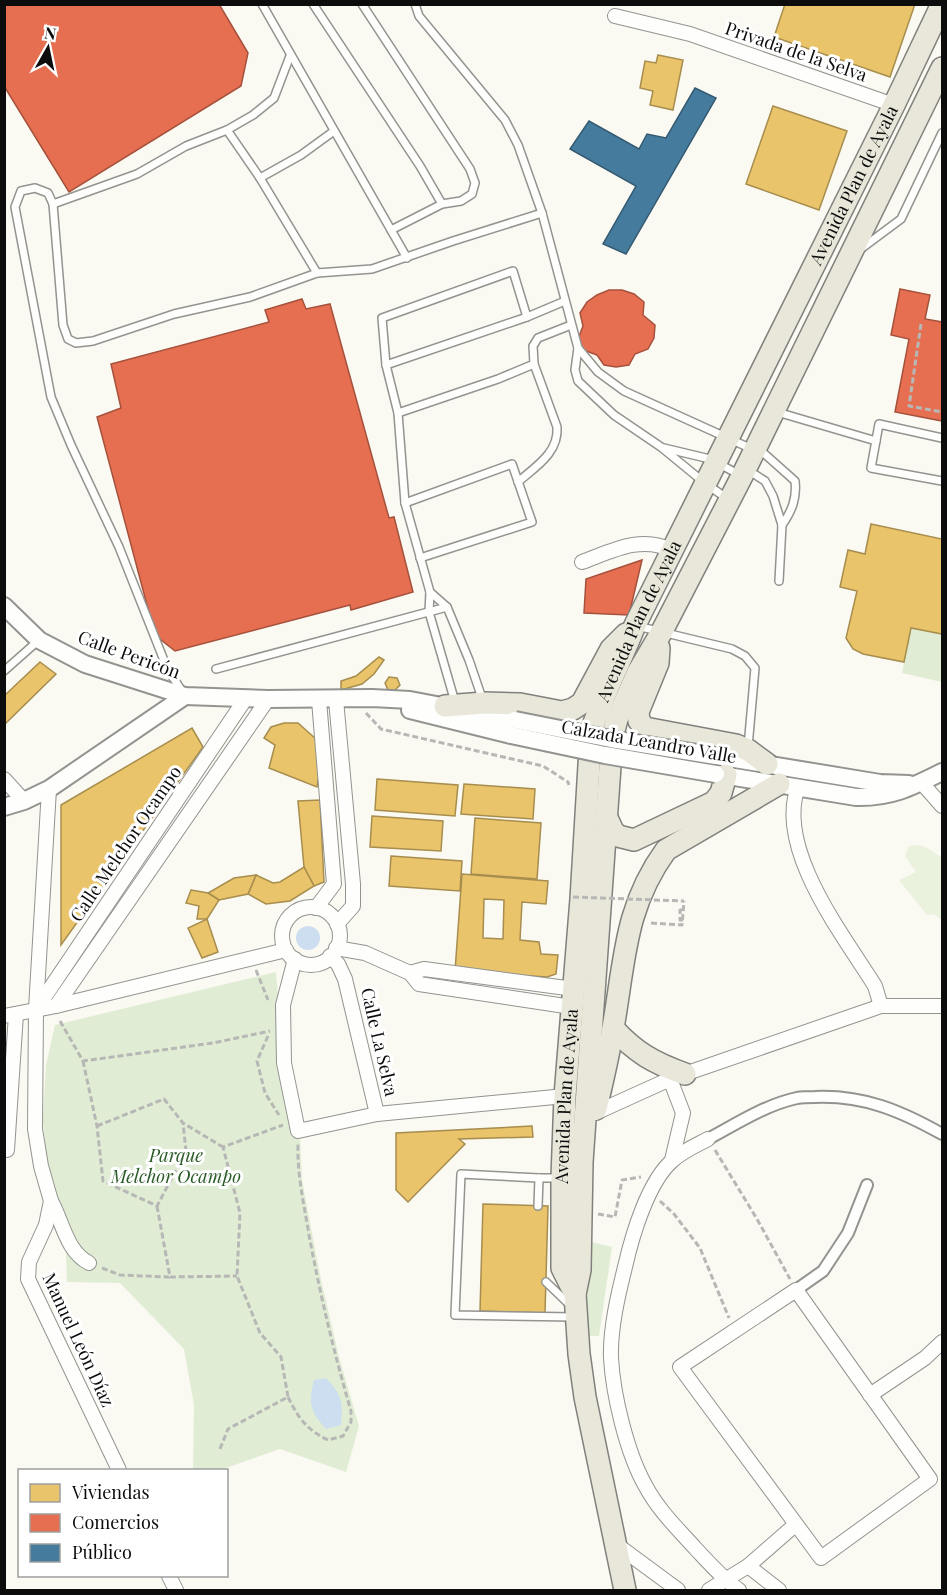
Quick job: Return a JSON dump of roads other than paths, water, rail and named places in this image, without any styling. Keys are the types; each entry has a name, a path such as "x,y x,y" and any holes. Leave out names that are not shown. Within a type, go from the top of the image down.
{"main road":[{"name":"Avenida Plan de Ayala","path":"575,1173 591,732 634,625 894,105 942,4"},
{"name":"Avenida Plan de Ayala","path":"625,1590 585,1397 579,1354 576,1307 580,1270 575,1173 566,1096 580,994 601,901 612,738 617,719 638,672 661,633 750,461 942,68"},
{"path":"671,550 675,555 676,569 665,604 658,663 638,712 639,721 645,728 736,745 748,750 766,764"},
{"path":"451,705 520,704 562,712 573,709 582,703 611,649 634,625"},
{"path":"607,818 618,836 634,840 714,802 721,794 721,775"},
{"path":"575,1173 595,1113 613,1028 625,947 631,923 640,892 653,867 666,850 788,786"},
{"path":"601,901 625,947"},
{"path":"580,994 625,947"},
{"path":"613,1028 635,1050 677,1077"}],"street":[{"name":"Privada de la Selva","path":"615,16 690,34 894,105"},
{"path":"582,562 639,543 661,545 671,550"},
{"name":"Calle Pericón","path":"5,610 39,640 85,664 185,696"},
{"name":"Calzada Leandro Valle","path":"185,696 327,700 372,698 451,705 513,728 605,755 856,797 897,793 921,782"},
{"path":"4,807 24,801 49,789 185,696"},
{"name":"Calle Melchor Ocampo","path":"36,1009 246,698"},
{"name":"Calzada Leandro Valle","path":"372,698 411,711 513,728 611,739 880,783 901,785 921,782"},
{"name":"Calle Melchor Ocampo","path":"53,1006 268,699"},
{"path":"316,908 334,884 327,700"},
{"path":"327,700 353,895 353,906 337,924"},
{"path":"942,772 921,782 942,806"},
{"path":"4,779 24,801"},
{"path":"788,786 795,795 793,824 798,849 810,881 875,986 881,1006"},
{"name":"Calle Melchor Ocampo","path":"36,1009 49,789"},
{"path":"316,908 325,911 337,924 339,938 333,952 324,961 316,964 307,964 290,955 282,941 282,932 290,915 298,910 316,908"},
{"path":"333,952 364,953 410,973 424,969 580,994"},
{"name":"Calle La Selva","path":"333,952 345,979 377,1114"},
{"path":"7,1150 10,1015 251,959 290,955"},
{"path":"290,955 283,1005 284,1063 298,1131 377,1114 566,1096"},
{"name":"Calle La Selva","path":"316,964 345,979"},
{"path":"595,1113 677,1077 881,1006 942,1006"},
{"name":"Manuel León Díaz","path":"36,1009 35,1129 41,1166 51,1201 46,1225 29,1263 28,1279 119,1469"},
{"path":"672,1160 683,1113 677,1077"},
{"path":"739,1590 724,1580 667,1518 644,1485 628,1442 616,1395 611,1356 618,1296 637,1223 650,1192 672,1160 756,1113 797,1098 834,1096 872,1102 905,1114 942,1134"},
{"path":"796,1290 930,1479 821,1558 680,1367 823,1271 848,1233 867,1185"},
{"path":"51,1201 60,1216 69,1244 79,1258 89,1263"},
{"path":"870,1395 925,1358 942,1342"},
{"path":"709,1590 748,1566 795,1525"},
{"path":"617,1545 678,1590"},
{"path":"748,1566 779,1590"}],"lane":[{"path":"262,4 407,258"},
{"path":"313,4 420,166 442,204"},
{"path":"362,4 470,169 475,183 472,194 461,201 442,204 392,230"},
{"path":"415,4 418,16 505,120 518,145 542,213 578,348 575,370 578,381 614,415 662,447 729,500"},
{"path":"53,204 137,174 186,146 227,130 254,115 274,98 290,56"},
{"path":"227,130 260,178 317,273"},
{"path":"260,178 301,155 334,131"},
{"path":"852,256 901,219 942,134"},
{"path":"185,696 167,668 120,547 71,446 51,397 15,207 21,191 35,188 48,193 53,204 63,325 68,339 76,343 93,341 174,314 250,297 317,273 372,269 542,213"},
{"path":"451,705 429,612 430,592 405,503 398,413 386,365 382,318 513,272 527,317"},
{"path":"386,365 527,317 565,301"},
{"path":"518,482 552,451 558,437 557,428 534,364 533,346 538,339 572,325"},
{"path":"578,348 598,372 624,391 728,438 750,461 773,496 782,525 779,581"},
{"path":"398,413 498,379 534,364"},
{"path":"774,411 876,441"},
{"path":"942,438 879,424 871,468 942,481"},
{"path":"662,447 716,461 750,461 795,481 796,494 790,513 782,525"},
{"path":"405,503 512,464 532,522 420,558"},
{"path":"430,592 447,607 470,660 484,703"},
{"path":"216,669 447,607"},
{"path":"634,625 732,649 745,656 755,668 748,750"},
{"path":"4,671 39,640"},
{"path":"575,1173 539,1178 461,1174 455,1315 576,1307"},
{"path":"538,1206 539,1178"},
{"path":"546,1282 576,1307"}],"water":[{"path":"308,926 316,930 320,938 316,946 308,950 300,946 296,938 300,930"},
{"path":"326,1378 338,1394 342,1410 341,1425 326,1429 314,1412 311,1395 314,1380"}],"park label":[{"name":"Parque Melchor Ocampo","path":"176,1166"}]}
